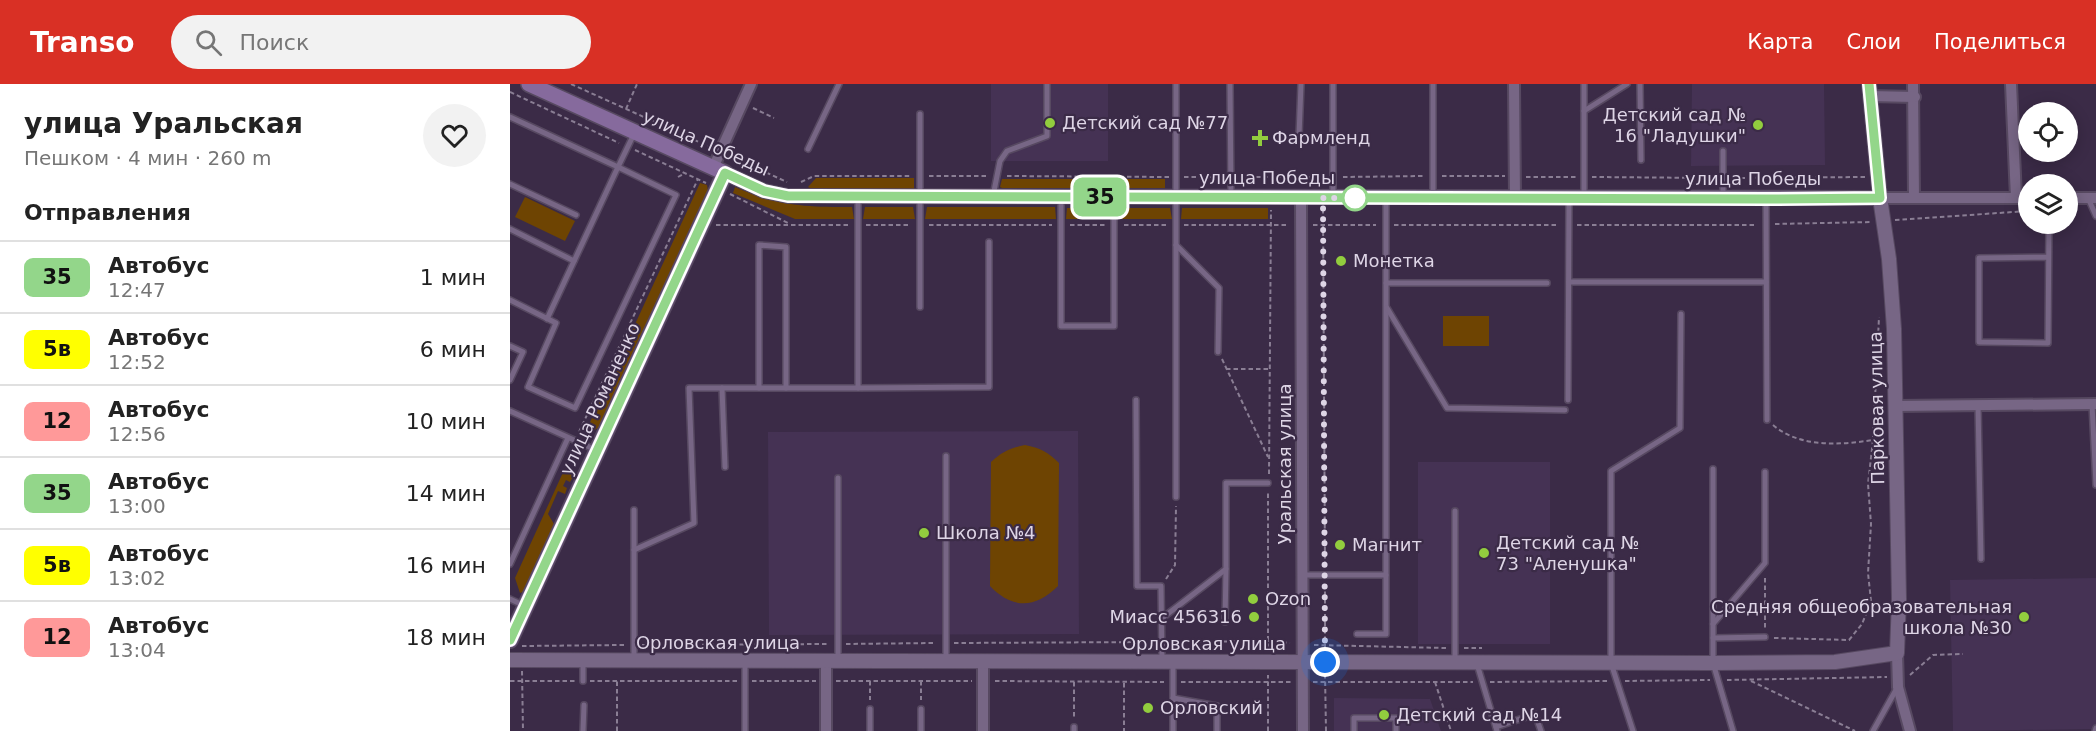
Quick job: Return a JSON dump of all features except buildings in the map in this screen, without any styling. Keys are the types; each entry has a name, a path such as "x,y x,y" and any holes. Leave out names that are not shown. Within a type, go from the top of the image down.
{"main road":[{"name":"улица Победы","path":"529,84 719,170"},
{"name":"улица Романенко","path":"516,643 526,606 718,189 719,170"}],"street":[{"name":"улица Романенко","path":"719,170 720,152 751,84"},
{"path":"1514,84 1515,198"},
{"path":"1913,84 1915,97 1914,198"},
{"path":"2011,84 2016,198"},
{"path":"1869,90 1915,97"},
{"name":"Парковая улица","path":"1869,90 1877,177 1889,259 1894,329 1899,599 1898,682 1910,731"},
{"name":"улица Победы","path":"719,170 764,191 788,196 2016,198"},
{"name":"Уральская улица","path":"1301,198 1303,731"},
{"path":"1896,406 2094,404"},
{"name":"Орловская улица","path":"510,660 1713,663 1835,662 1897,653"},
{"path":"826,731 826,681 832,661"},
{"path":"983,662 983,731"}],"lane":[{"path":"808,149 838,84"},
{"path":"993,197 1000,161 1007,151 1047,136 1047,84"},
{"path":"1176,84 1176,497"},
{"path":"1230,84 1231,198"},
{"path":"1299,136 1300,84"},
{"path":"1328,198 1333,177 1333,84"},
{"path":"1433,84 1433,198"},
{"path":"1584,84 1584,199"},
{"path":"1584,111 1627,84"},
{"path":"1640,84 1641,159"},
{"path":"920,114 920,307"},
{"path":"510,117 676,195 575,408 528,387 556,323 510,300"},
{"path":"547,319 635,132"},
{"path":"1724,151 1724,199"},
{"path":"510,184 576,215"},
{"path":"858,197 858,388"},
{"path":"1061,197 1061,326 1114,326 1114,197"},
{"path":"1357,634 1386,634 1386,198"},
{"path":"2092,198 2096,216"},
{"path":"1568,400 1569,199"},
{"path":"1766,199 1767,420"},
{"path":"510,229 574,261"},
{"path":"2048,257 1979,258 1978,342 2048,343 2049,234"},
{"path":"634,550 694,523 689,388 989,387 989,242"},
{"path":"759,388 759,245 786,247 786,388"},
{"path":"1176,245 1219,288 1218,352"},
{"path":"1569,282 1766,282"},
{"path":"1386,283 1546,283"},
{"path":"1386,306 1447,408 1564,410"},
{"path":"1633,731 1611,663 1611,471 1680,428 1681,314"},
{"path":"510,346 523,352 510,380"},
{"path":"722,388 725,467"},
{"path":"1136,400 1137,586 1161,586 1161,642 1173,682 1173,731"},
{"path":"2094,404 2096,485"},
{"path":"1978,405 1981,559"},
{"path":"510,411 597,451"},
{"path":"510,564 568,438"},
{"path":"946,456 946,661"},
{"path":"1713,469 1713,663 1733,731"},
{"path":"1713,624 1765,563 1765,472"},
{"path":"832,661 838,644 838,478"},
{"path":"1225,622 1226,483 1268,483"},
{"path":"634,510 634,660"},
{"path":"1455,511 1455,663"},
{"path":"1161,619 1226,569"},
{"path":"1302,575 1386,575"},
{"path":"510,599 526,606"},
{"path":"1713,638 1765,637"},
{"path":"583,660 583,681"},
{"path":"745,661 745,731"},
{"path":"1477,663 1496,729 1535,714 1541,731"},
{"path":"1873,731 1898,682"},
{"path":"1173,698 1217,706 1217,731"},
{"path":"584,705 584,731"},
{"path":"870,709 870,731"},
{"path":"921,709 921,731"},
{"path":"1354,731 1354,718 1396,718 1396,731"}],"path":[{"path":"571,84 792,184"},
{"path":"626,109 637,84"},
{"path":"510,92 792,225"},
{"path":"754,109 774,118"},
{"path":"678,177 685,173"},
{"path":"797,183 814,176 1515,176 1724,179 1877,177"},
{"path":"575,441 698,179"},
{"path":"1268,731 1271,198"},
{"path":"1326,731 1328,198"},
{"path":"1883,222 1923,217 2018,212"},
{"path":"1765,563 1765,637 1849,640 1862,624 1871,601 1868,573 1872,524 1868,484 1873,440 1879,312"},
{"path":"1218,352 1269,460"},
{"path":"1226,369 1270,369"},
{"path":"1767,420 1786,436 1837,445 1873,440"},
{"path":"1161,586 1175,565 1176,497"},
{"path":"516,643 634,645 1268,641"},
{"path":"1325,646 1489,648"},
{"path":"510,681 1748,680 1898,682 1933,655 1963,654"},
{"path":"1748,680 1855,731"},
{"path":"522,681 523,731"},
{"path":"616,681 616,731"},
{"path":"870,681 870,709"},
{"path":"921,681 921,709"},
{"path":"1074,682 1074,729"},
{"path":"1124,682 1124,731"},
{"path":"1435,682 1452,731"}],"shaded area":[{"name":"Детский сад №77","path":"991,84 1108,84 1108,161 991,161"},
{"name":"Детский сад № 16 \"Ладушки\"","path":"1692,84 1824,84 1825,165 1691,166"},
{"path":"816,178 914,178 914,189 812,189 808,187"},
{"path":"1002,179 1165,179 1165,188 1002,188 1000,187"},
{"path":"700,183 707,185 706,200 600,427 585,433"},
{"path":"735,187 779,202 820,207 852,207 854,219 795,219 733,193"},
{"path":"525,197 575,221 565,241 515,217"},
{"path":"865,207 913,207 915,219 863,219"},
{"path":"927,207 1055,207 1056,219 925,219"},
{"path":"1067,208 1108,208 1109,219 1066,219"},
{"path":"1120,208 1170,208 1172,219 1119,219"},
{"path":"1182,208 1268,208 1268,219 1181,219"},
{"path":"1443,316 1489,316 1489,346 1443,346"},
{"name":"Школа №4","path":"1078,431 1079,634 769,635 768,432"},
{"path":"1025,445 1044,451 1059,463 1058,586 1041,599 1024,603 1007,599 990,586 991,462 1007,451"},
{"name":"Детский сад № 73 \"Аленушка\"","path":"1418,462 1550,462 1550,644 1418,644"},
{"path":"565,468 575,473 570,482 566,480 563,486 567,488 565,494 558,491 548,514 554,524 525,591 520,593 515,578"},
{"name":"Средняя общеобразовательная школа №30","path":"2096,578 2096,729 1953,731 1950,580"},
{"name":"Детский сад №14","path":"1334,698 1430,699 1441,731 1334,731"}],"bus line":[{"name":"35","path":"510,640 725,173 764,191 788,196 1880,198 1869,84"}],"place":[{"name":"Детский сад №77","path":"1050,123"},
{"name":"Детский сад № 16 \"Ладушки\"","path":"1758,125"},
{"name":"Фармленд","path":"1260,138"},
{"name":"Монетка","path":"1341,261"},
{"name":"Школа №4","path":"924,533"},
{"name":"Магнит","path":"1340,545"},
{"name":"Детский сад № 73 \"Аленушка\"","path":"1484,553"},
{"name":"Ozon","path":"1253,599"},
{"name":"Миасс 456316","path":"1254,617"},
{"name":"Средняя общеобразовательная школа №30","path":"2024,617"},
{"name":"Орловский","path":"1148,708"},
{"name":"Детский сад №14","path":"1384,715"}],"route":[{"path":"1325,662 1323,198 1355,198"}]}
